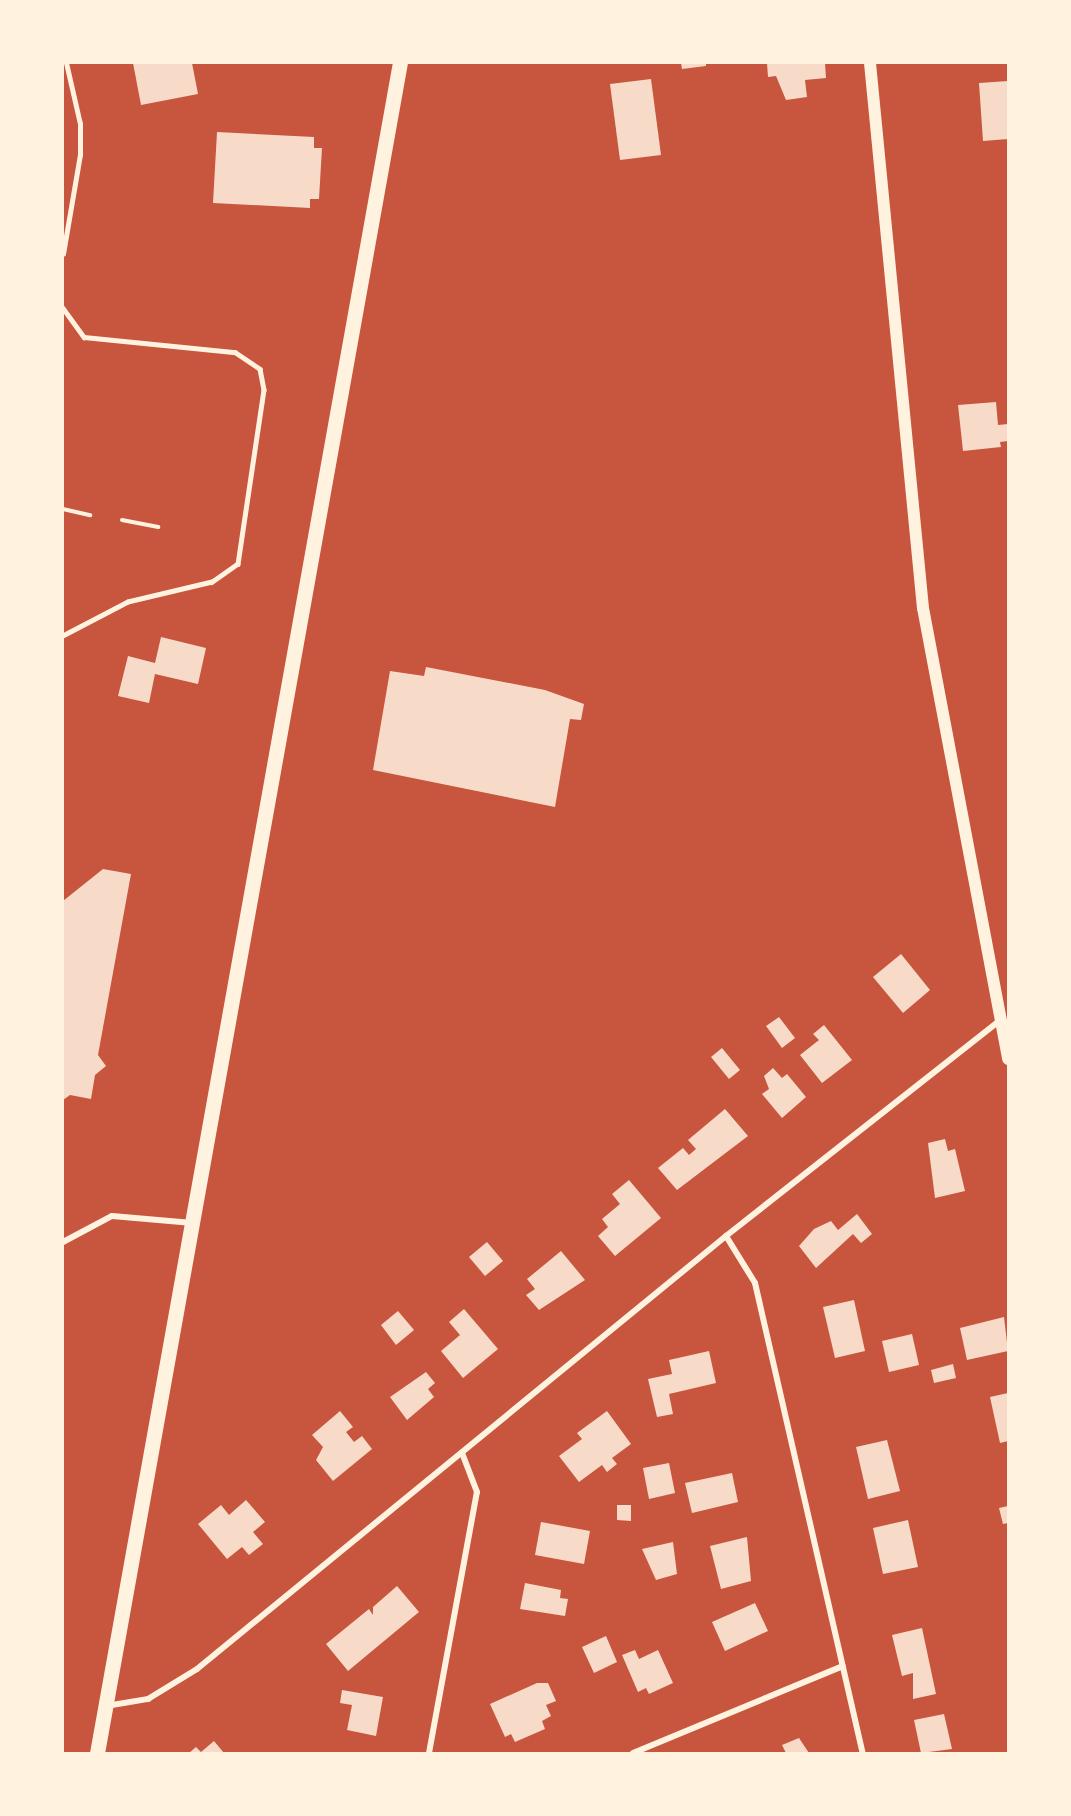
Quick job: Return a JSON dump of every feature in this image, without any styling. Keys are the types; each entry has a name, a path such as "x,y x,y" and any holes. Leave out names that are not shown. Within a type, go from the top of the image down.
{"main road":[{"path":"97,1753 400,63"},
{"path":"870,63 923,608 999,1021 1008,1059"}],"street":[{"path":"105,1707 148,1699 197,1669 726,1236 999,1021"},
{"path":"63,1242 112,1216 193,1223"},
{"path":"726,1236 755,1283 862,1753"},
{"path":"429,1753 477,1492 462,1453"},
{"path":"633,1753 843,1666"}],"lane":[{"path":"63,254 80,155 80,124 66,63"},
{"path":"63,308 84,337 235,352 260,369 264,390 238,564 212,582 128,602 63,636"}],"path":[{"path":"63,509 90,514"},
{"path":"122,520 158,527"}],"building":[{"path":"133,63 192,63 198,94 141,105"},
{"path":"681,63 706,63 706,66 682,69"},
{"path":"767,63 825,63 826,78 805,80 807,97 786,100 776,76 768,77"},
{"path":"651,79 661,155 620,160 610,84"},
{"path":"1008,81 1008,139 983,141 979,83"},
{"path":"217,132 314,137 314,148 322,148 319,199 310,199 310,208 213,203"},
{"path":"996,402 998,425 1008,424 1008,441 1000,442 1001,447 963,451 958,405"},
{"path":"161,637 206,648 198,684 155,674 149,703 118,696 128,656 155,663"},
{"path":"426,667 545,690 584,704 581,720 570,719 555,807 373,770 390,671 424,676"},
{"path":"103,869 131,874 98,1055 106,1066 95,1075 91,1099 70,1095 63,1100 63,901"},
{"path":"901,954 930,990 903,1013 873,977"},
{"path":"779,1017 795,1038 782,1048 766,1026"},
{"path":"824,1025 852,1060 822,1083 800,1055 819,1040 813,1034"},
{"path":"722,1048 740,1070 729,1079 711,1057"},
{"path":"773,1068 782,1078 787,1074 806,1097 782,1118 762,1094 769,1089 764,1076"},
{"path":"725,1109 748,1136 677,1190 658,1168 683,1148 689,1155 696,1149 688,1140"},
{"path":"945,1139 948,1151 955,1149 965,1191 935,1198 928,1143"},
{"path":"629,1180 661,1218 615,1256 598,1236 608,1227 602,1219 620,1204 612,1194"},
{"path":"857,1214 872,1234 861,1243 853,1234 816,1268 799,1246 814,1229 831,1221 838,1230"},
{"path":"487,1242 503,1261 485,1276 469,1257"},
{"path":"561,1251 585,1280 539,1310 526,1295 535,1289 527,1279"},
{"path":"854,1300 865,1351 835,1358 823,1307"},
{"path":"464,1309 498,1349 463,1378 441,1351 460,1335 449,1322"},
{"path":"398,1311 414,1330 396,1345 381,1325"},
{"path":"1004,1317 1008,1351 967,1360 960,1328"},
{"path":"912,1334 919,1365 889,1372 882,1341"},
{"path":"709,1351 716,1383 669,1394 673,1414 657,1417 648,1379 672,1374 669,1360"},
{"path":"953,1364 956,1378 934,1383 931,1370"},
{"path":"426,1372 435,1383 428,1389 434,1397 407,1420 390,1397"},
{"path":"1008,1393 1008,1441 1000,1443 990,1397"},
{"path":"340,1411 353,1427 346,1432 354,1442 362,1436 372,1449 333,1481 316,1460 323,1447 312,1435"},
{"path":"607,1411 631,1444 612,1458 617,1464 607,1472 602,1465 579,1482 559,1456 582,1439 577,1433"},
{"path":"887,1440 900,1491 868,1499 856,1447"},
{"path":"669,1463 675,1493 649,1499 643,1468"},
{"path":"732,1473 738,1502 692,1513 685,1483"},
{"path":"246,1500 265,1522 253,1532 263,1544 249,1555 242,1547 227,1559 198,1524 221,1505 229,1515"},
{"path":"617,1505 631,1505 631,1521 617,1520"},
{"path":"1008,1506 1008,1523 1003,1524 999,1508"},
{"path":"908,1520 918,1567 883,1574 873,1528"},
{"path":"541,1522 590,1531 584,1564 535,1555"},
{"path":"747,1537 751,1581 721,1589 710,1546"},
{"path":"673,1542 677,1574 656,1580 642,1549"},
{"path":"525,1583 561,1590 560,1598 568,1599 565,1616 520,1609"},
{"path":"397,1586 419,1612 348,1671 326,1644 369,1609 373,1615 373,1607"},
{"path":"755,1603 768,1631 725,1651 712,1622"},
{"path":"922,1628 936,1694 913,1699 913,1673 902,1676 892,1635"},
{"path":"606,1636 617,1662 594,1673 582,1647"},
{"path":"635,1650 639,1659 658,1650 673,1683 649,1694 646,1688 638,1692 622,1655"},
{"path":"537,1683 548,1683 556,1701 546,1705 551,1716 542,1721 545,1729 515,1742 511,1734 505,1737 490,1704"},
{"path":"342,1690 383,1697 376,1736 347,1730 352,1705 340,1703"},
{"path":"944,1714 952,1749 921,1753 914,1720"},
{"path":"799,1738 809,1753 786,1753 782,1745"},
{"path":"214,1741 224,1753 189,1753 196,1747 201,1752"}]}
